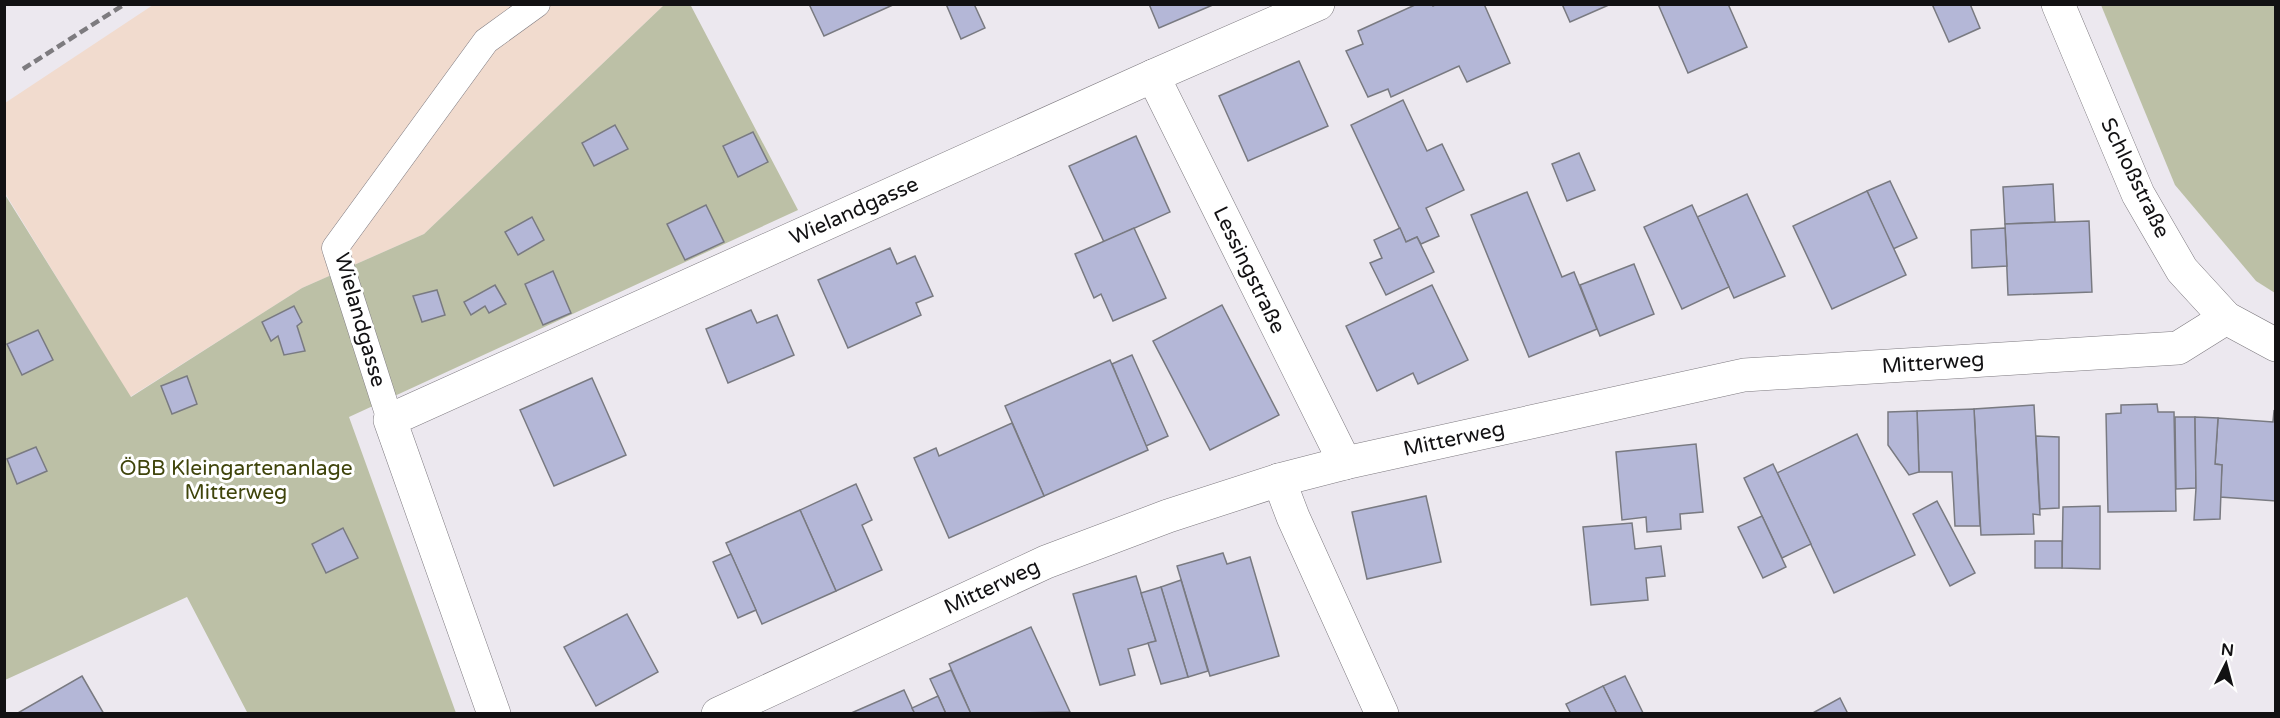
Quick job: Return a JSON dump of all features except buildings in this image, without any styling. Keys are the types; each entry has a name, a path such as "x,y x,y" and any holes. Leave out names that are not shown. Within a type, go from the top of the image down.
{"street":[{"name":"Wielandgasse","path":"494,714 390,420 1318,4"},
{"name":"Schloßstraße","path":"2058,4 2138,194 2182,270 2226,318 2276,345"},
{"name":"Lessingstraße","path":"1153,76 1345,463"},
{"name":"Mitterweg","path":"718,714 1046,562 1168,516 1279,480 1345,463 1744,375 2178,348 2226,318"},
{"path":"1279,480 1293,517 1382,714"}],"lane":[{"name":"Wielandgasse","path":"390,420 335,248 486,41 537,4"}],"shaded area":[{"path":"153,5 664,5 424,234 302,288 130,397 5,193 5,103"}],"green space":[{"name":"ÖBB Kleingartenanlage Mitterweg","path":"690,4 798,210 349,417 456,713 248,714 187,597 5,680 4,193 131,397 302,288 424,234 664,5"},
{"path":"2101,5 2275,5 2275,293 2256,281 2175,185"}],"railway":[{"path":"23,69 125,4"}]}
